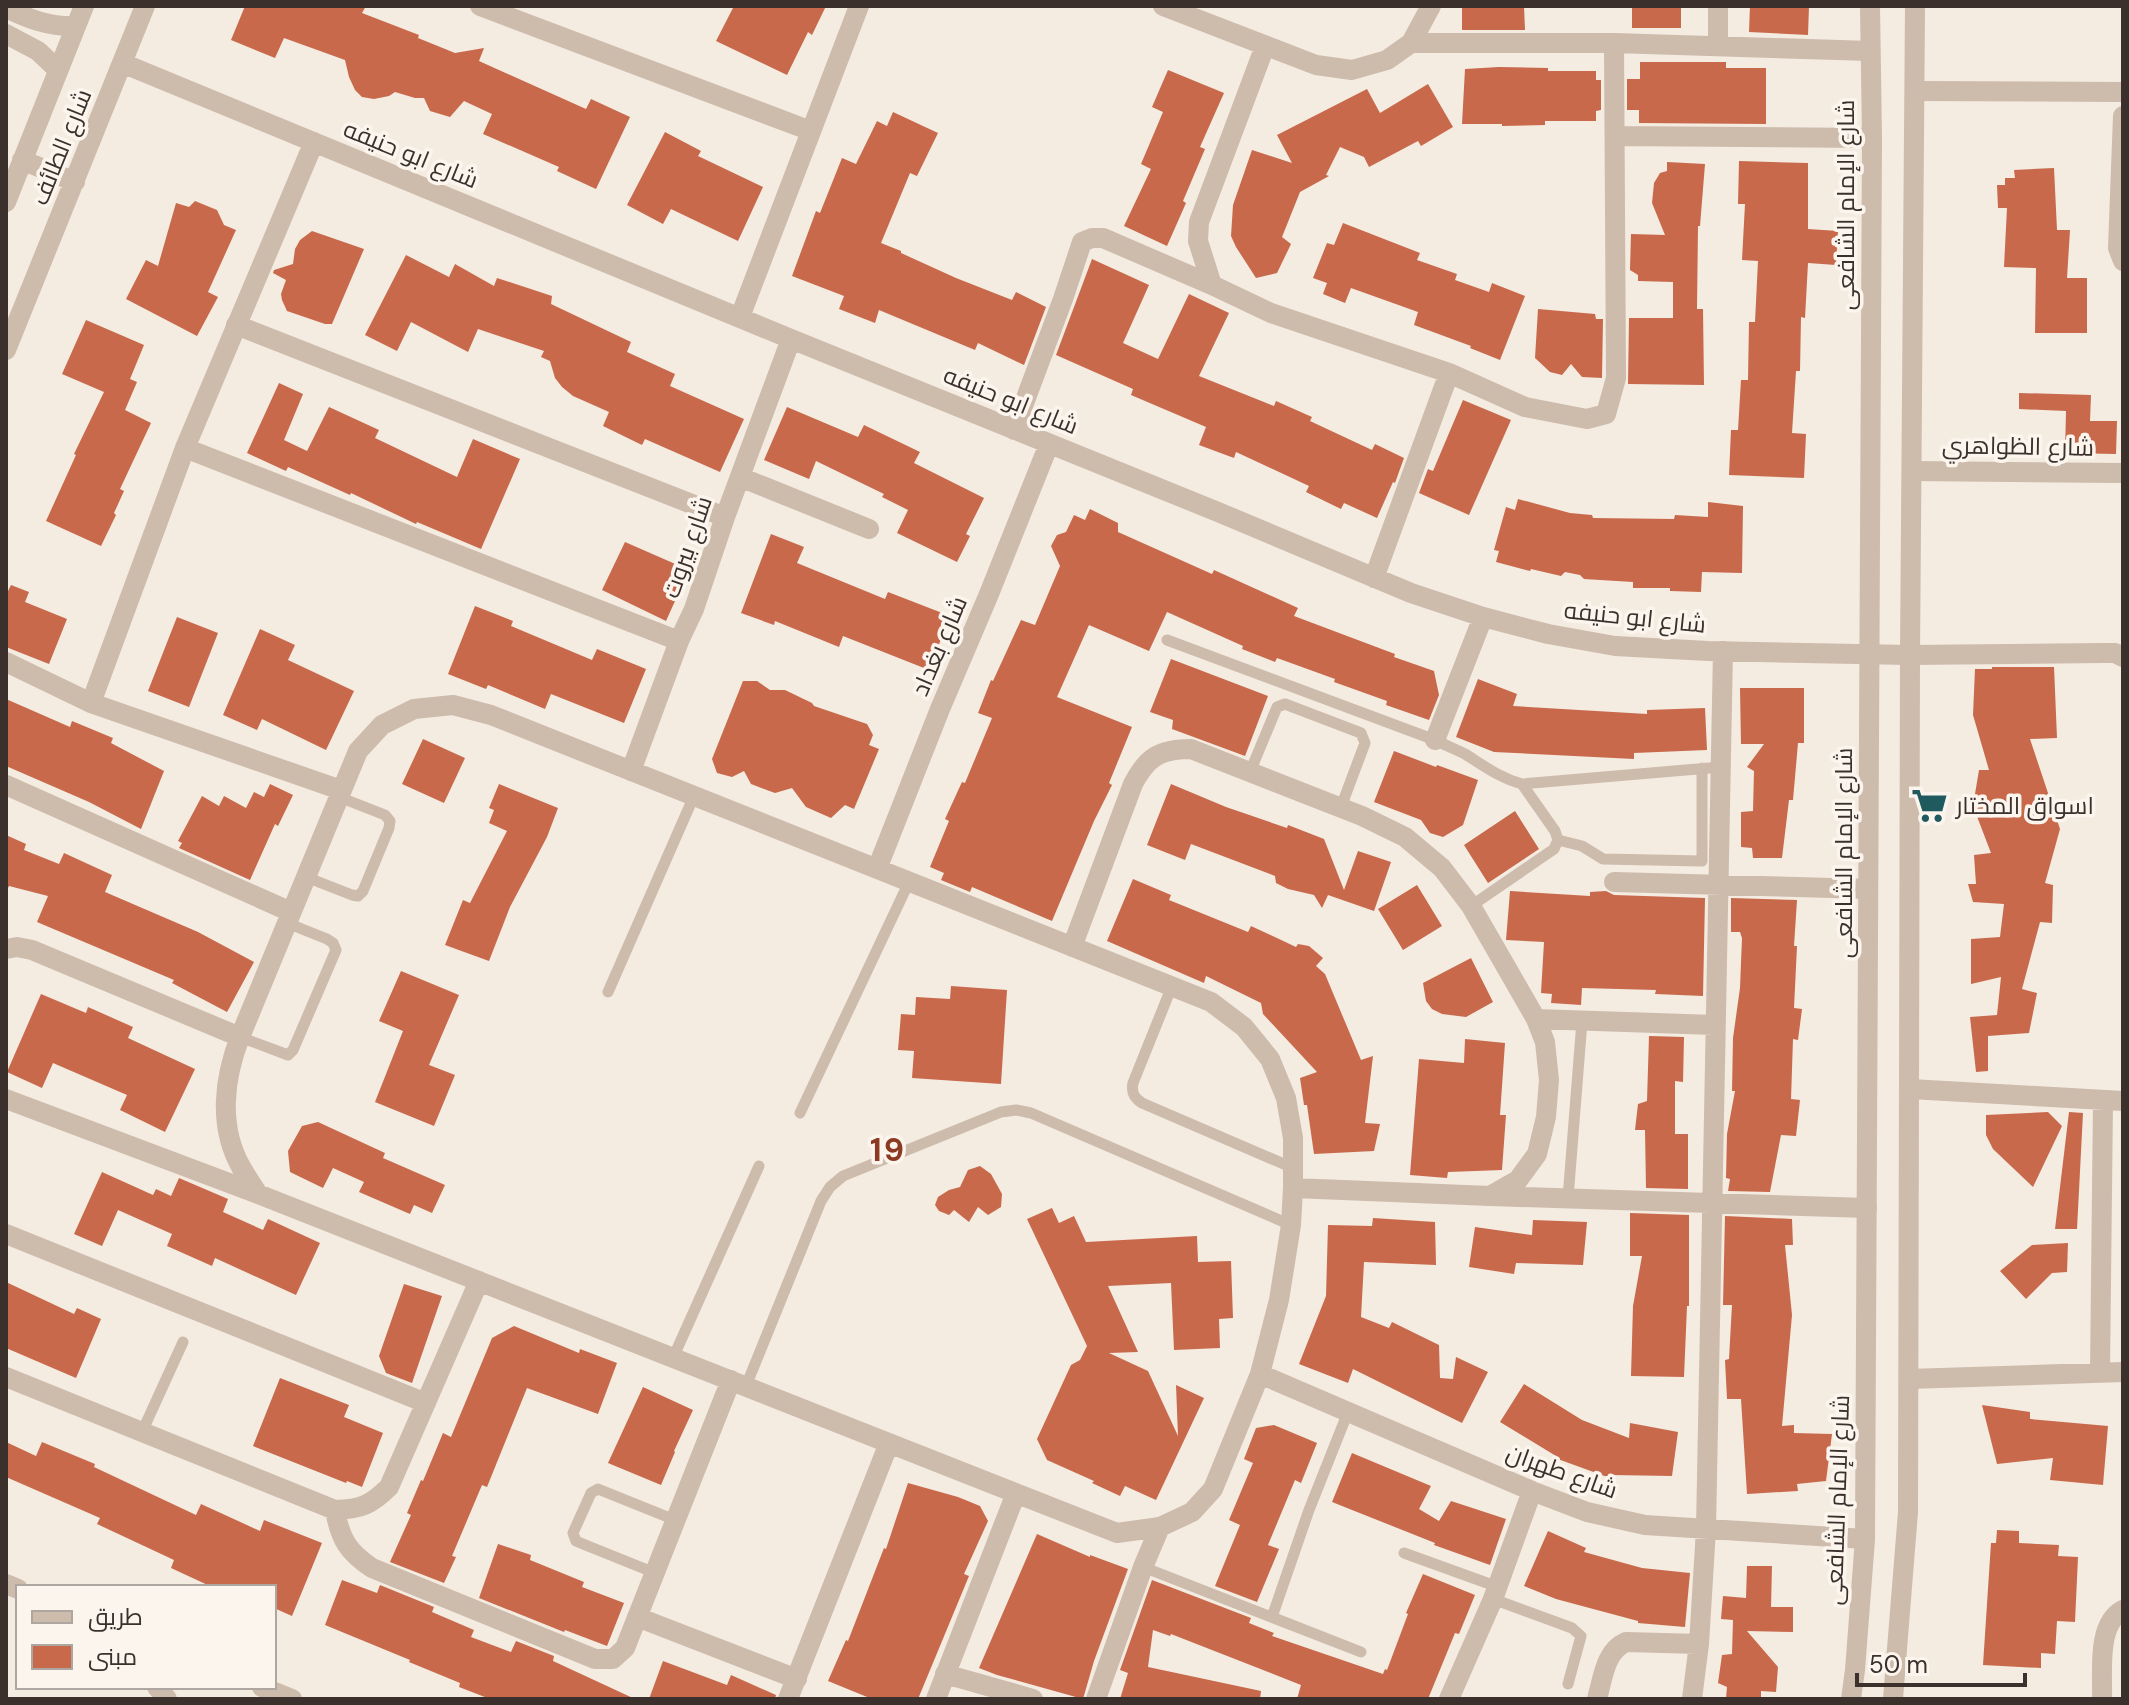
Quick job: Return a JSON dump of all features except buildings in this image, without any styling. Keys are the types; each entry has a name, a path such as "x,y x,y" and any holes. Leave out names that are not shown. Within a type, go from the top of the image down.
{"street":[{"name":"شارع الطائف","path":"6,202 84,6"},
{"name":"شارع الطائف","path":"6,350 145,6"},
{"path":"480,6 811,131"},
{"path":"740,317 859,6"},
{"path":"1163,6 1316,65 1352,70 1387,60 1411,43 1431,6"},
{"path":"1718,6 1718,46"},
{"name":"شارع الإمام الشافعى","path":"1851,1699 1865,1539 1872,138 1870,6"},
{"path":"1893,1699 1908,1512 1915,6"},
{"path":"6,8 38,22 76,26"},
{"path":"6,34 38,51 58,70"},
{"path":"1411,43 1614,43 1870,51"},
{"path":"1014,430 1082,242 1092,238 1103,238 1271,313 1449,373 1525,407 1587,419 1606,414 1616,378 1614,43"},
{"path":"1212,285 1198,241 1199,222 1265,46"},
{"name":"شارع ابو حنيفه","path":"122,63 1449,607 1548,634 1615,646 1910,655 2115,653 2123,657"},
{"path":"1915,91 2123,92"},
{"path":"2123,116 2118,248 2123,261"},
{"path":"1615,136 1872,138"},
{"path":"91,703 185,448 314,142"},
{"path":"22,160 75,182"},
{"path":"236,325 725,517"},
{"name":"شارع بيروت","path":"631,771 694,609 791,339"},
{"path":"1374,578 1449,373"},
{"name":"شارع بغداد","path":"877,869 1049,444"},
{"path":"185,448 679,641"},
{"name":"شارع الظواهري","path":"1912,471 2123,473"},
{"path":"740,477 869,529"},
{"path":"1435,740 1483,617"},
{"path":"1692,1699 1699,1644 1706,1529 1718,885 1712,767 1723,651"},
{"path":"6,662 91,703 340,793"},
{"path":"6,1099 258,1194 1117,1533 1160,1527 1192,1512 1213,1489 1260,1374 1279,1300 1291,1225 1293,1138 1286,1098 1270,1059 1244,1027 1211,1002 491,715 453,705 414,709 382,725 358,751 240,1037 231,1061 225,1096 228,1131 239,1164 258,1194"},
{"path":"1072,947 1141,768 1155,755 1172,749 1191,749 1341,807 1405,837 1442,868 1471,906 1536,1019 1545,1042 1549,1080 1546,1117 1537,1154 1518,1180 1490,1196"},
{"path":"6,785 289,918"},
{"path":"1614,882 1868,889"},
{"path":"6,949 17,947 32,950 240,1037"},
{"path":"1536,1019 1715,1025"},
{"path":"1910,1089 2113,1100 2100,1373"},
{"path":"1293,1178 1490,1196 1867,1208"},
{"path":"6,1234 426,1403"},
{"path":"6,1377 335,1510 355,1509 374,1501 389,1487 479,1281"},
{"path":"1909,1379 2123,1372"},
{"name":"شارع طهران","path":"1260,1374 1587,1512 1645,1525 1865,1539"},
{"path":"335,1510 345,1544 357,1558 372,1568 595,1659 613,1659 625,1648 675,1520 739,1383"},
{"path":"788,1699 889,1443"},
{"path":"1449,1699 1496,1593 1532,1491"},
{"path":"936,1699 1016,1493"},
{"path":"1096,1699 1160,1527"},
{"path":"2102,1699 2105,1632 2123,1610"},
{"path":"637,1617 797,1679"},
{"path":"1597,1699 1609,1656 1616,1646 1626,1642 1699,1644"},
{"path":"945,1674 1033,1699"},
{"path":"267,1689 292,1699"}],"lane":[{"path":"1167,640 1435,740 1509,781 1522,784 1712,767 1702,861 1603,859 1582,846 1558,840"},
{"path":"1250,772 1277,707 1285,704 1298,708 1361,733 1365,743 1341,807"},
{"path":"1471,906 1554,849 1558,840 1522,784"},
{"path":"306,877 358,896 379,853 390,821 385,815 340,793"},
{"path":"608,992 694,796"},
{"path":"800,1113 909,882"},
{"path":"240,1037 288,1055 293,1050 336,950 333,943 289,918"},
{"path":"1172,986 1133,1083 1134,1097 1293,1178"},
{"path":"1568,1198 1582,1021"},
{"path":"739,1383 830,1187 843,1176 1001,1112 1016,1110 1031,1113 1291,1225"},
{"path":"673,1358 759,1166"},
{"path":"142,1432 183,1342"},
{"path":"1272,1617 1309,1510 1348,1412"},
{"path":"655,1573 576,1541 573,1533 591,1493 598,1489 675,1520"},
{"path":"1404,1553 1572,1628 1581,1636 1568,1684"},
{"path":"1143,1567 1361,1652"}],"place":[{"name":"اسواق المختار","path":"1930,805"}],"district":[{"name":"19","path":"888,1150"}]}
